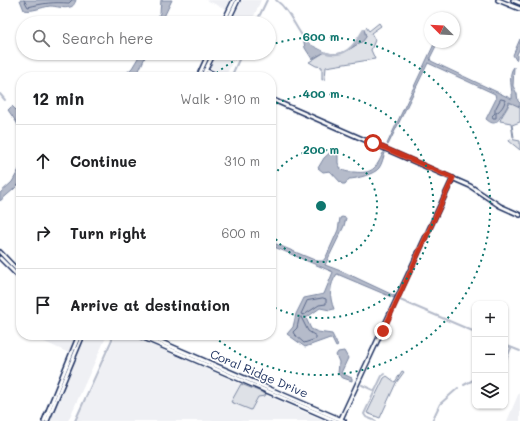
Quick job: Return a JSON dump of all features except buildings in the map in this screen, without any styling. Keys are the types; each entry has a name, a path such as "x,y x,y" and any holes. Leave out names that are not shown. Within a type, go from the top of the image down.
{"street":[{"path":"226,16 234,0"},
{"path":"231,16 238,0"},
{"path":"498,0 520,9"},
{"path":"513,0 520,3"},
{"path":"203,70 207,60"},
{"path":"203,70 209,60"},
{"path":"203,70 208,72"},
{"path":"276,101 453,178 480,191 500,206 520,215"},
{"path":"342,421 453,178"},
{"path":"1,255 16,269"},
{"path":"1,255 16,273"},
{"path":"46,421 77,340"},
{"path":"46,421 81,340"},
{"name":"Coral Ridge Drive","path":"149,340 336,421"},
{"name":"Coral Ridge Drive","path":"156,340 342,421"}],"shaded area":[{"path":"206,0 230,0 226,9"},
{"path":"242,0 261,0 254,16 234,16"},
{"path":"379,23 381,26 371,33 375,40 371,50 375,59 326,67 325,79 322,80 322,67 316,66 309,62 325,52 336,54 342,53 366,37 364,29 366,27 369,31"},
{"path":"214,60 234,60 228,72 219,72 210,68"},
{"path":"509,103 513,103 520,107 520,122 512,125 514,137 511,123 500,121"},
{"path":"510,139 520,141 520,150 509,141"},
{"path":"40,340 74,340 69,353"},
{"path":"85,340 105,340 68,421 48,421"},
{"path":"114,340 140,340 325,421 76,421"},
{"path":"402,371 404,372 396,383 380,418 367,413 384,378 387,376 395,382"},
{"path":"241,384 266,394 265,396 258,397 251,410 231,402"},
{"path":"520,392 520,421 507,421 518,395"}],"water":[{"path":"20,0 76,0 74,5 71,7 65,8 50,6 34,10 24,10"},
{"path":"161,0 172,0 164,16 158,16"},
{"path":"364,29 366,37 363,41 348,50 354,45"},
{"path":"303,37 311,45 325,52 312,59 305,48"},
{"path":"520,39 520,48 516,60 513,55"},
{"path":"432,48 435,48 430,58 431,61 512,99 511,74 514,67 513,86 520,103 520,107 509,102 498,120 492,123 486,119 496,99 495,94 428,63 388,145 387,144"},
{"path":"137,60 144,60 138,72 128,72"},
{"path":"12,106 16,110 16,122 8,110"},
{"path":"334,149 338,152 338,163 341,169 349,172 365,172 373,169 383,153 385,153 381,165 377,170 365,176 349,179 345,184 342,184 330,171 323,172 318,168 324,158"},
{"path":"16,175 16,187 0,201 0,193 12,182"},
{"path":"340,218 346,218 344,226 325,265 395,296 394,298 337,274 331,287 331,300 334,309 330,310 320,308 306,318 311,329 318,332 332,334 338,346 336,347 330,338 305,347 287,334 293,327 296,314 304,298 324,294 333,272 276,248 276,244 317,261 323,261 338,230"},
{"path":"344,351 348,358 341,373 352,378 352,381 343,378 338,374 339,362 336,355 338,352"}],"waterway":[{"path":"259,16 267,0"},
{"path":"276,0 285,9 309,44 323,52 330,54 343,53 352,46 364,29"},
{"path":"233,72 239,60"},
{"path":"0,94 5,100"},
{"path":"400,300 472,331"},
{"path":"75,421 112,340"},
{"path":"508,346 520,351"},
{"path":"508,355 511,348"},
{"path":"376,421 366,417 364,414 382,376 385,374"},
{"path":"464,385 472,381"},
{"path":"362,385 375,391"},
{"path":"432,421 440,404 458,388"}],"route":[{"path":"373,143 453,178 383,331"}]}
